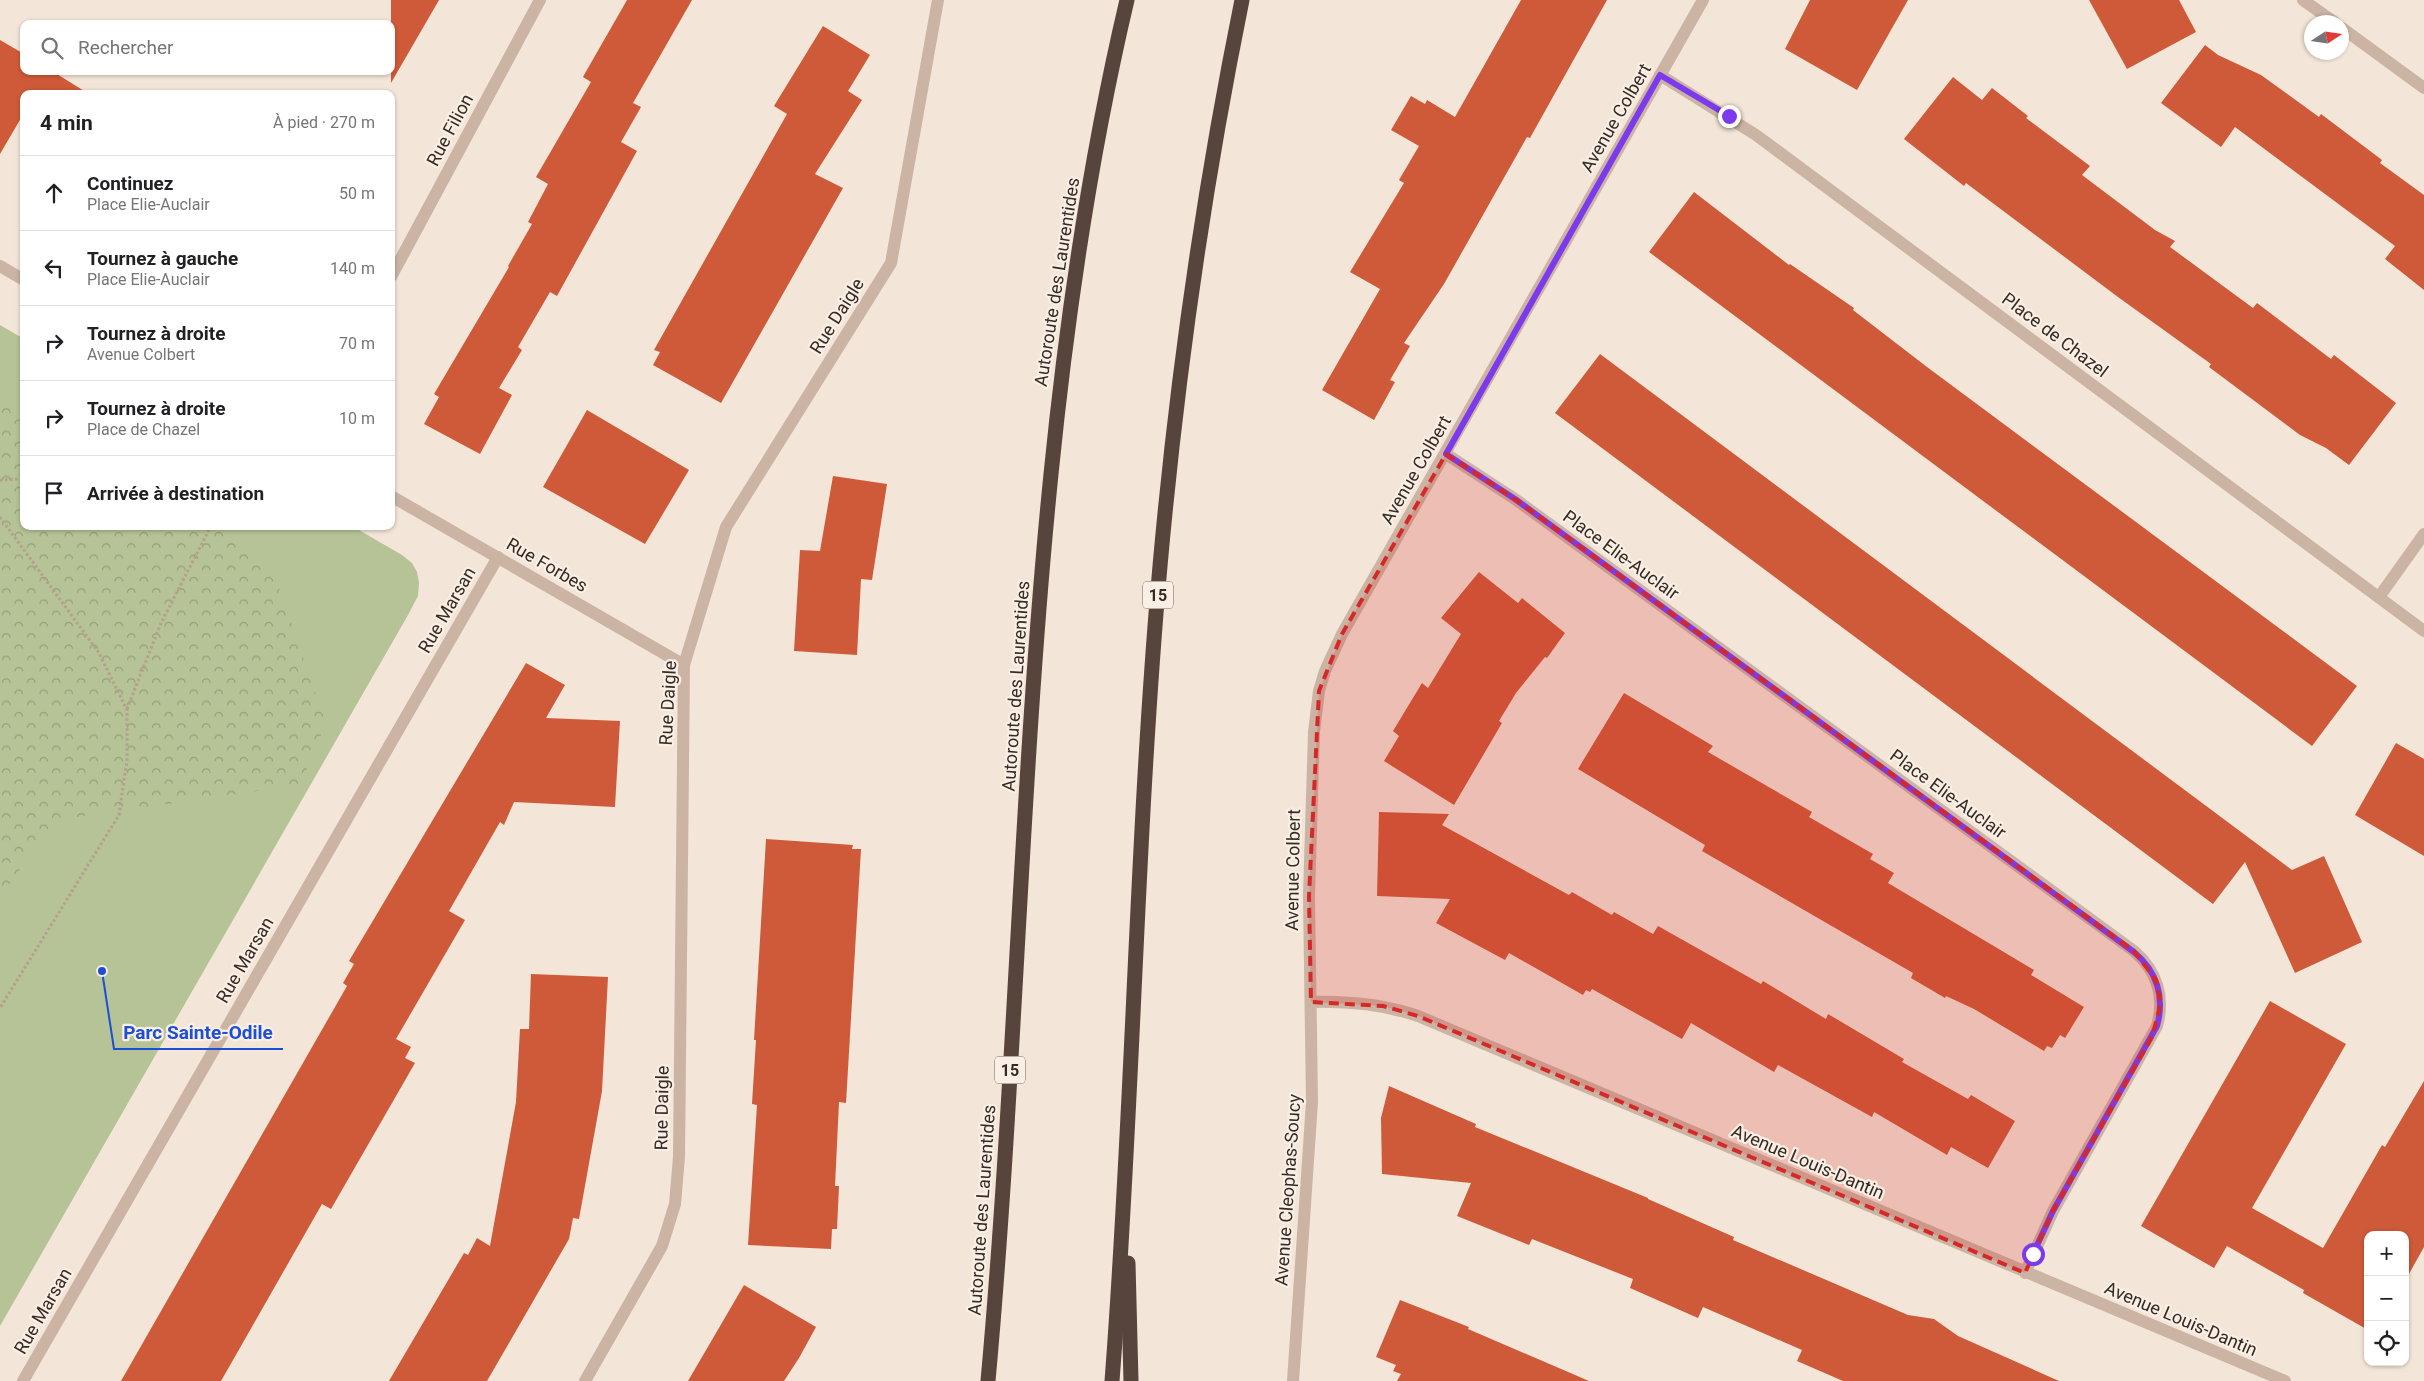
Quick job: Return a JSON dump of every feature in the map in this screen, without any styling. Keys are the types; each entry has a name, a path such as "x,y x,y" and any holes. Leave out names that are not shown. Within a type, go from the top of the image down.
{"highway":[{"name":"Autoroute des Laurentides","path":"988,1381 999,1257 1038,629 1056,422 1084,221 1127,0"},
{"name":"15","path":"1112,1381 1152,674 1171,454 1200,226 1242,0"},
{"path":"1126,1139 1130,1381"}],"street":[{"name":"Rue Filion","path":"395,270 540,0"},
{"name":"Rue Daigle","path":"585,1381 662,1246 675,1204 678,1157 684,665 726,527 891,263 938,0"},
{"name":"Avenue Colbert","path":"1311,1002 1309,896 1314,732 1319,691 1325,671 1342,634 1704,0"},
{"path":"2304,0 2324,15"},
{"path":"2349,33 2424,88"},
{"name":"Place de Chazel","path":"1660,75 1756,135 2424,631"},
{"path":"0,266 20,278"},
{"name":"Place Elie-Auclair","path":"1446,454 1508,494 1652,599 2134,952 2150,969 2160,991 2160,1014 2157,1026 2053,1211 2025,1273"},
{"name":"Rue Forbes","path":"395,498 684,665"},
{"path":"2380,597 2424,534"},
{"name":"Rue Marsan","path":"23,1381 498,557"},
{"name":"Avenue Louis-Dantin","path":"1311,1002 1337,1001 1383,1006 1418,1016 2285,1381"},
{"name":"Avenue Cleophas-Soucy","path":"1293,1381 1312,1102 1311,1002"}],"path":[{"path":"0,480 20,479"},
{"path":"0,517 99,653 127,710"},
{"path":"0,1008 119,815 127,760 127,710 161,623 209,530"}],"highlighted area":[{"path":"1446,454 1515,499 2134,951 2156,980 2161,1003 2152,1037 2053,1211 2025,1273 1418,1016 1383,1006 1311,1002 1309,896 1319,691 1342,634"}],"green space":[{"path":"0,325 20,337 20,530 359,530 402,555 412,563 417,572 419,583 418,596 408,615 0,1326"},
{"path":"0,404 20,409 20,530 223,530 277,583 326,723 300,785 56,820 0,897"}],"building":[{"path":"391,0 439,0 391,83 391,75 395,75 395,20 391,20"},
{"path":"627,0 692,0 633,103 641,107 621,142 637,151 557,296 550,292 518,347 522,350 499,388 512,395 480,454 424,424 439,397 434,394 509,267 532,224 528,222 548,184 536,177 591,82 583,77"},
{"path":"1521,0 1607,0 1530,138 1527,137 1444,284 1404,343 1410,346 1390,380 1395,382 1374,420 1322,390 1380,289 1350,272 1404,183 1399,180 1419,146 1391,130 1411,96 1425,104 1427,100 1455,117"},
{"path":"1810,0 1908,0 1857,90 1785,49"},
{"path":"2089,0 2179,0 2196,32 2127,69"},
{"path":"823,26 870,55 848,91 862,100 815,174 843,188 721,403 653,365 660,352 654,350 787,114 774,106"},
{"path":"0,40 20,52 20,75 58,75 83,90 20,90 20,120 0,154"},
{"path":"2205,45 2218,55 2261,75 2319,117 2321,114 2382,160 2380,163 2424,195 2424,290 2385,259 2395,246 2235,127 2221,147 2161,103"},
{"path":"1953,77 1982,100 1992,88 2028,116 2026,118 2090,166 2082,175 2155,230 2175,241 2170,247 2253,308 2257,303 2331,359 2334,355 2396,403 2349,465 2326,448 2300,435 2209,367 2211,364 1966,183 1964,186 1904,139"},
{"path":"1694,192 1789,265 1854,308 1853,310 1927,367 2357,686 2312,746 1649,252"},
{"path":"1600,354 2292,870 2324,856 2362,942 2295,973 2245,862 2213,904 1555,413"},
{"path":"587,410 689,470 645,544 543,487"},
{"path":"833,476 887,484 872,580 861,579 857,655 794,651 800,550 820,551"},
{"path":"1479,572 1518,603 1522,598 1565,633 1547,658 1545,657 1516,693 1499,721 1502,723 1454,805 1384,761 1399,736 1393,731 1422,683 1428,688 1461,634 1441,618"},
{"path":"526,663 565,685 546,718 620,721 615,807 514,802 504,825 500,822 449,911 465,920 396,1039 411,1047 405,1058 415,1063 331,1209 322,1204 221,1381 121,1381 347,986 343,983 354,964 349,961"},
{"path":"1624,693 1713,746 1708,752 1812,812 1809,817 1873,854 1870,859 1894,873 1888,883 2034,970 2031,975 2084,1007 2065,1038 2060,1035 2052,1048 2047,1046 2044,1051 1974,1009 1946,996 1945,998 1911,978 1913,973 1702,851 1705,845 1578,769"},
{"path":"2396,743 2424,759 2424,856 2355,815"},
{"path":"1379,812 1449,814 1442,825 1569,895 1572,892 1612,915 1614,912 1653,934 1658,926 1761,984 1763,981 1826,1019 1828,1014 1904,1059 1902,1062 1968,1099 1971,1095 2015,1121 1988,1168 1951,1147 1947,1155 1874,1112 1872,1117 1778,1065 1774,1072 1691,1023 1682,1039 1592,989 1590,992 1586,990 1583,995 1509,953 1505,960 1436,923 1450,899 1377,896"},
{"path":"766,839 853,845 852,849 861,849 846,1103 839,1102 835,1186 839,1186 837,1229 832,1229 831,1249 748,1245 757,1105 752,1104 756,1040 754,1040"},
{"path":"531,974 608,977 602,1091 579,1219 573,1218 569,1239 487,1381 389,1381 464,1253 468,1255 477,1238 490,1246 516,1102 520,1029 529,1029"},
{"path":"2270,1001 2346,1044 2252,1208 2323,1248 2382,1145 2385,1147 2424,1081 2424,1247 2409,1274 2409,1231 2364,1231 2364,1328 2303,1293 2304,1290 2227,1246 2214,1268 2141,1226"},
{"path":"1389,1086 1476,1124 1475,1127 1648,1198 1734,1237 1733,1240 1908,1315 1934,1319 1958,1336 2059,1381 1843,1381 1797,1361 1802,1350 1703,1307 1698,1318 1630,1288 1633,1279 1532,1239 1529,1245 1457,1216 1471,1183 1382,1174 1381,1118"},
{"path":"744,1285 816,1327 799,1358 784,1381 688,1381"},
{"path":"1400,1300 1469,1327 1468,1329 1589,1381 1397,1381 1401,1374 1393,1371 1396,1365 1376,1357"}],"place":[{"name":"Parc Sainte-Odile","path":"102,971"}],"route":[{"path":"1729,116 1660,75 1446,454 1515,499 2134,952 2150,969 2160,991 2161,1003 2157,1026 2053,1211 2033,1254"}]}
